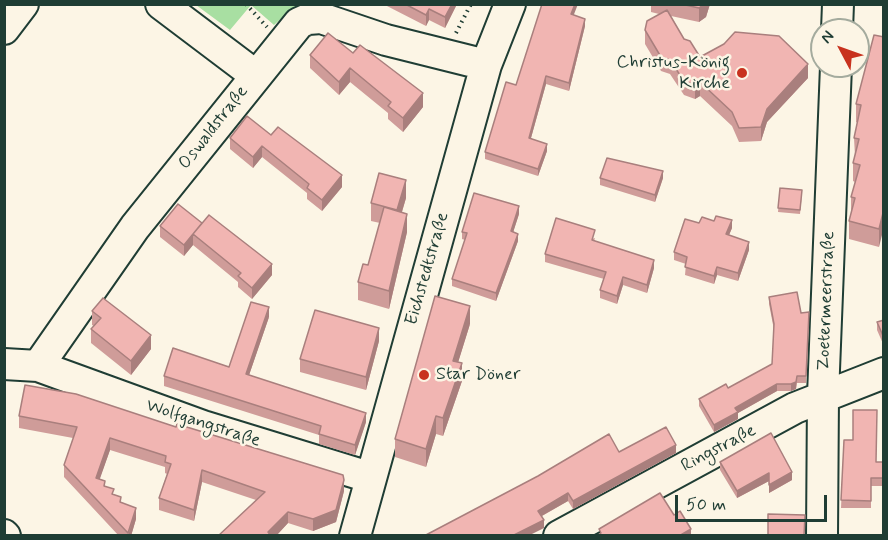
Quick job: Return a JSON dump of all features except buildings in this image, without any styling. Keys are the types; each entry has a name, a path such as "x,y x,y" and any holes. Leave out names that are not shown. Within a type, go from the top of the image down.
{"street":[{"path":"4,29 23,4"},
{"path":"161,4 255,75"},
{"name":"Eichstedtstraße","path":"355,536 369,477 486,65 510,4"},
{"name":"Oswaldstraße","path":"38,366 135,227 299,23 308,19 321,18 386,40 486,65"},
{"name":"Zoetermeerstraße","path":"822,536 823,395 836,78"},
{"path":"4,364 38,366"},
{"name":"Wolfgangstraße","path":"38,366 202,426 369,477"},
{"name":"Ringstraße","path":"559,536 823,395 884,373"}],"path":[{"path":"445,55 471,4"}],"green space":[{"path":"196,5 251,5 230,30"},
{"path":"251,5 312,5 283,17 274,25"}],"place":[{"name":"Christus-König Kirche","path":"742,73"},
{"name":"Star Döner","path":"424,375"}]}
